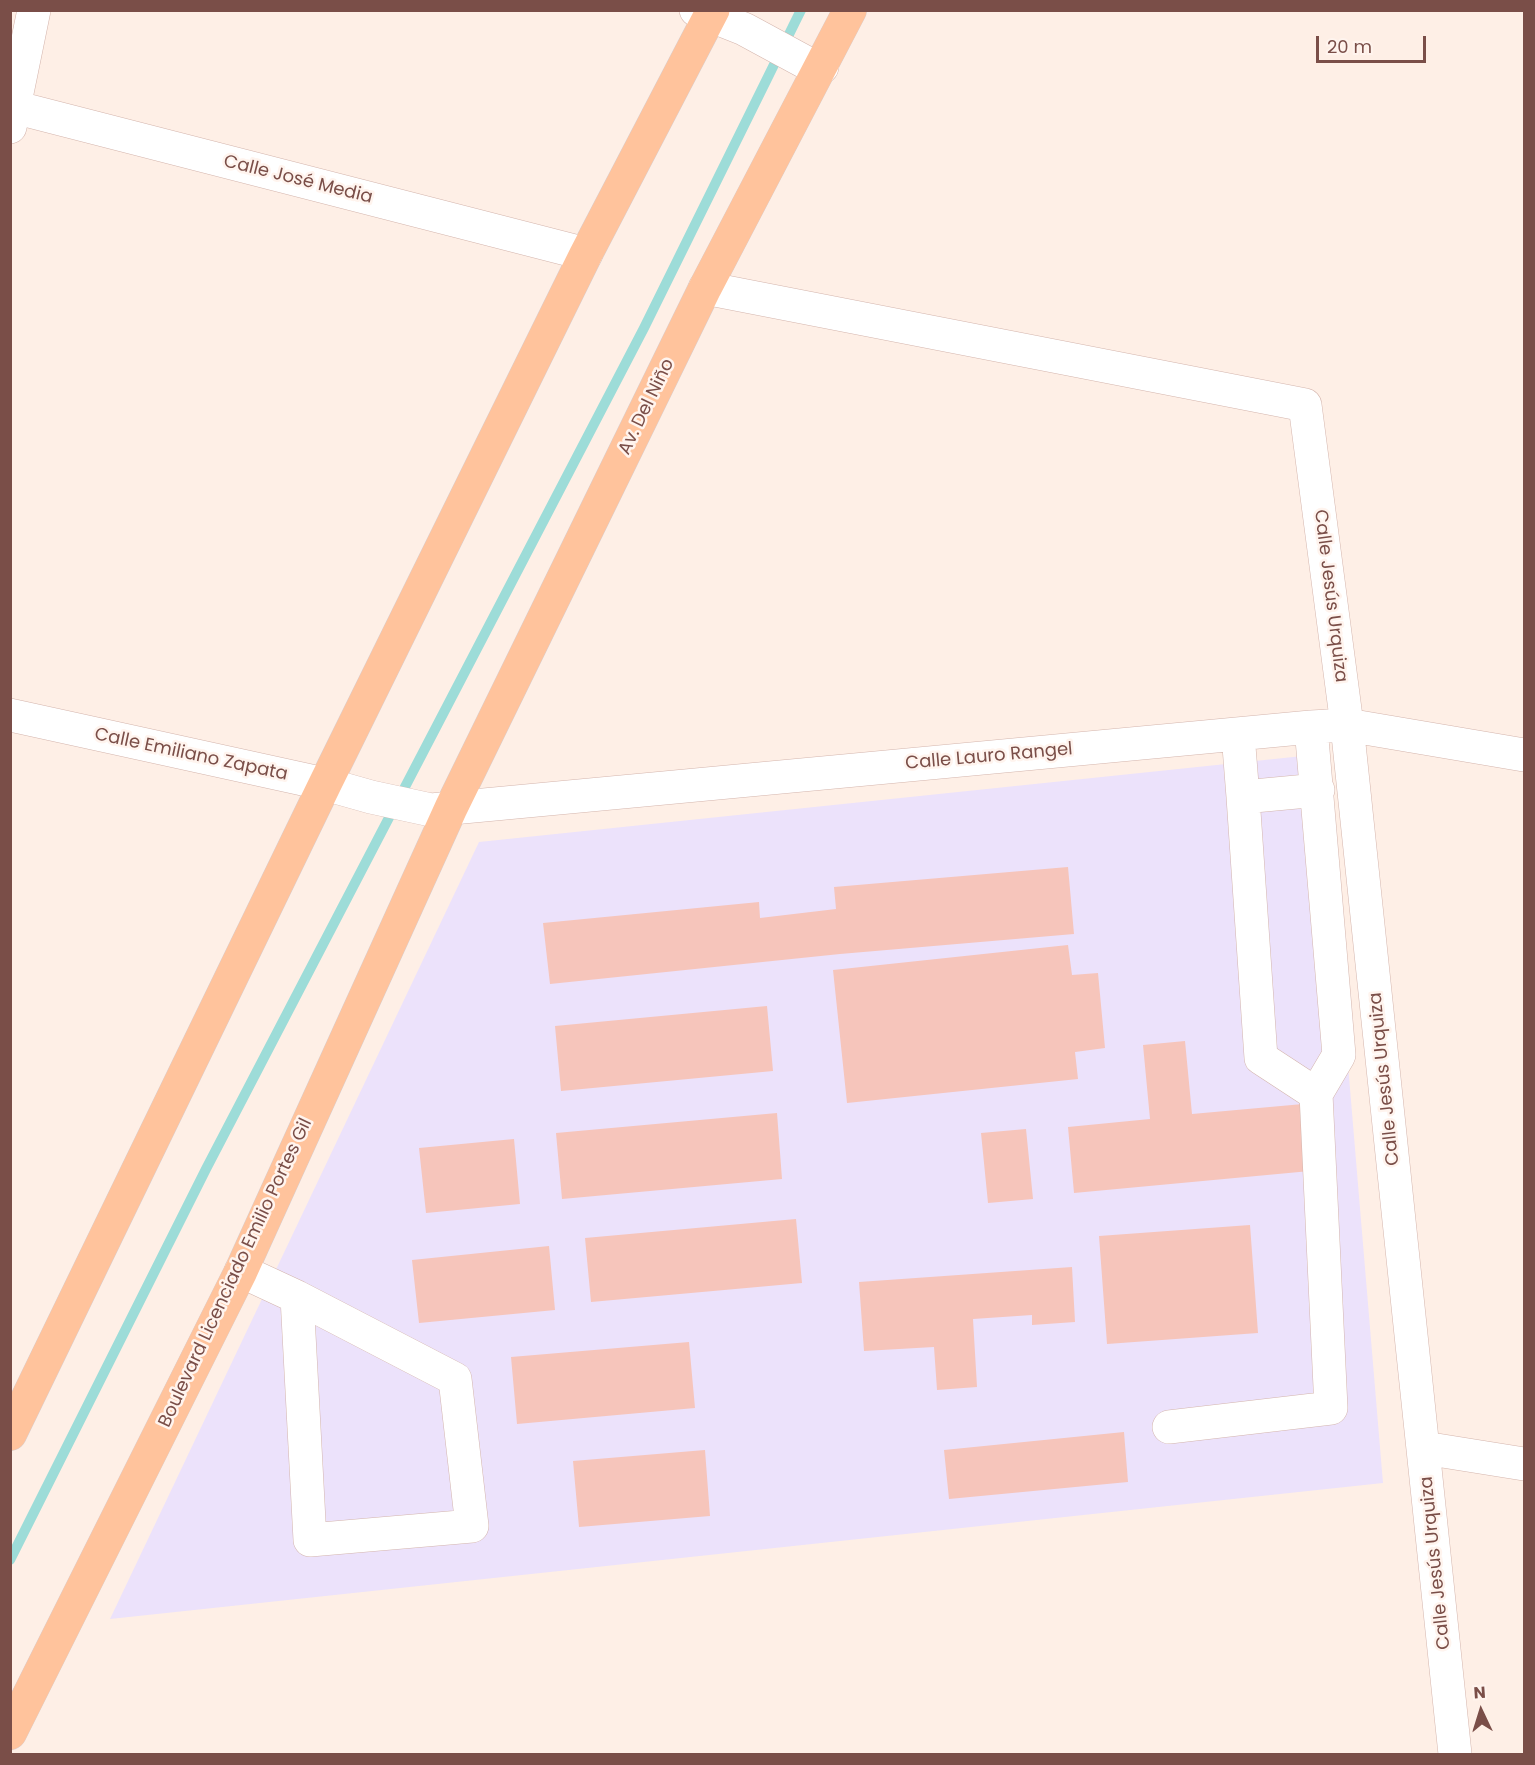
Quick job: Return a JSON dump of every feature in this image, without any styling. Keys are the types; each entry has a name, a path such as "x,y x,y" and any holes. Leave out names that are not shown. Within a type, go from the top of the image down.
{"main road":[{"name":"Av. Del Niño","path":"441,809 705,288 813,64 850,10"},
{"path":"10,1434 326,784 706,12"},
{"name":"Boulevard Licenciado Emilio Portes Gil","path":"10,1733 241,1271 441,809"}],"street":[{"path":"12,113 34,10"},
{"path":"706,12 813,64"},
{"name":"Calle José Media","path":"12,113 586,254"},
{"name":"Calle Jesús Urquiza","path":"705,288 1305,405 1347,725 1455,1755"},
{"name":"Calle Emiliano Zapata","path":"10,715 326,784 371,797"},
{"name":"Calle Lauro Rangel","path":"371,797 441,809 1347,725 1524,755"},
{"path":"1170,1427 1331,1408 1316,1094 1339,1055 1311,727"},
{"path":"1238,734 1260,1058 1316,1094"},
{"path":"1243,797 1318,790"},
{"path":"241,1271 297,1297 455,1378 472,1526 310,1540 297,1297"},
{"path":"1424,1448 1524,1464"}],"shaded area":[{"path":"1322,754 1383,1483 110,1619 479,842"}],"building":[{"path":"1068,867 1074,934 840,954 550,984 543,923 759,902 760,918 836,909 834,887"},
{"path":"1068,945 1072,975 1098,973 1105,1048 1075,1052 1078,1079 847,1103 833,970"},
{"path":"767,1006 773,1071 561,1091 555,1026"},
{"path":"1185,1041 1192,1114 1303,1104 1310,1171 1074,1193 1068,1127 1150,1119 1143,1045"},
{"path":"777,1113 782,1179 562,1199 556,1133"},
{"path":"1026,1129 1033,1199 988,1203 981,1133"},
{"path":"514,1139 520,1204 426,1213 419,1148"},
{"path":"796,1219 802,1283 591,1302 585,1238"},
{"path":"1250,1225 1258,1333 1107,1344 1099,1236"},
{"path":"549,1246 555,1310 419,1323 412,1260"},
{"path":"1072,1267 1075,1322 1032,1325 1032,1315 973,1319 977,1387 937,1390 934,1347 864,1351 859,1282"},
{"path":"689,1342 695,1408 517,1424 511,1357"},
{"path":"1124,1432 1128,1482 949,1499 944,1450"},
{"path":"705,1450 710,1516 579,1527 573,1461"}],"waterway":[{"path":"10,1560 206,1169 644,328 801,10"}]}
